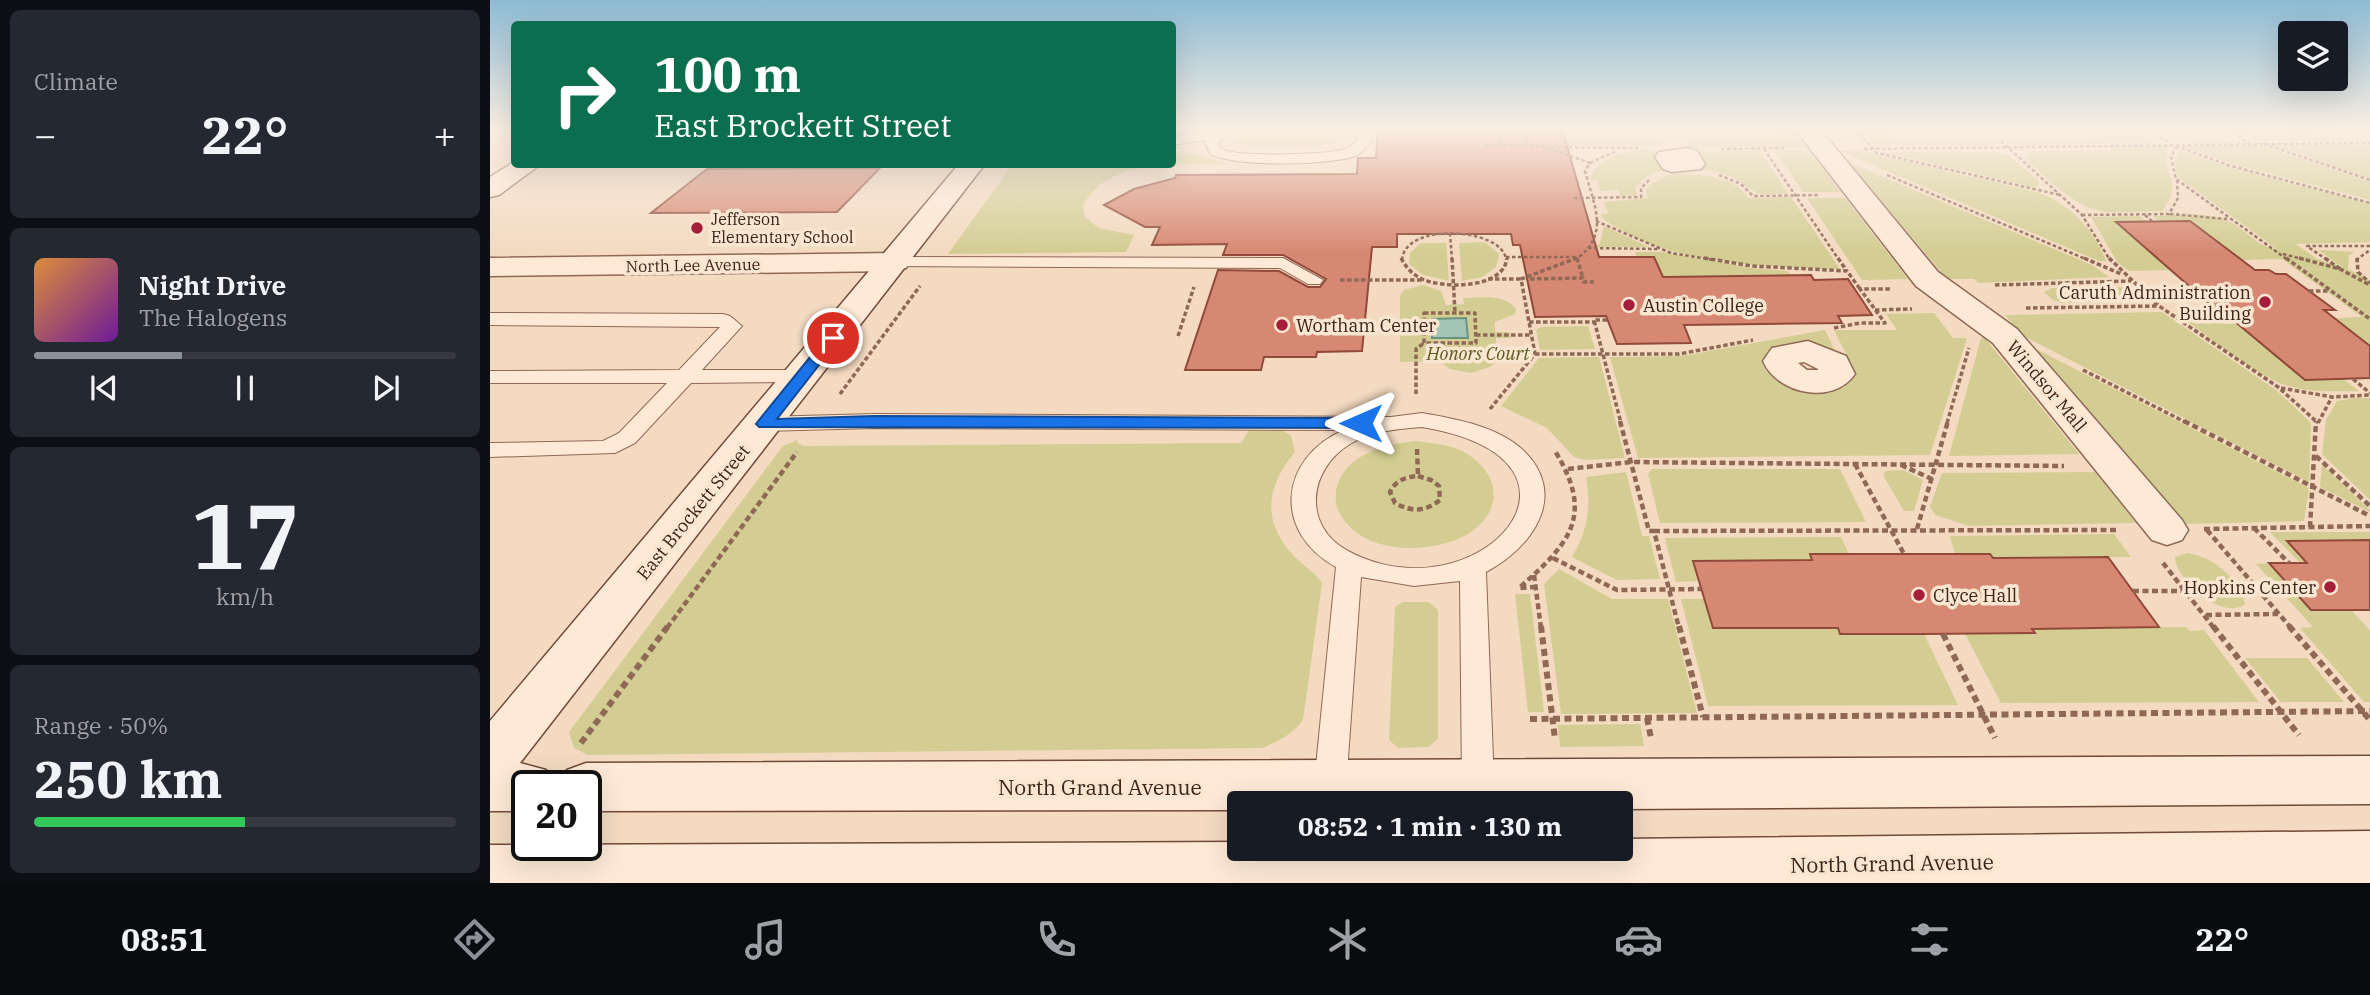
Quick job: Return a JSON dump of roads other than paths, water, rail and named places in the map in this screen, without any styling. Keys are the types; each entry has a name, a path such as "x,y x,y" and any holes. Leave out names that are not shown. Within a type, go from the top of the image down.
{"main road":[{"path":"490,189 519,170"},
{"name":"East Brockett Street","path":"490,760 967,170"},
{"name":"Windsor Mall","path":"1840,170 1927,279 2005,336 2114,466 2164,545"},
{"name":"North Lee Avenue","path":"490,267 895,262"},
{"name":"North Grand Avenue","path":"602,770 1330,786 1382,791"},
{"name":"North Grand Avenue","path":"1435,791 1478,785 2352,780"},
{"path":"490,788 511,787"},
{"name":"North Grand Avenue","path":"490,873 2370,858"}],"lane":[{"path":"895,262 1283,263 1314,280"},
{"path":"490,319 723,320 732,326 627,438 607,447 490,450"},
{"path":"490,377 802,376"},
{"path":"764,424 1422,421 1456,425 1476,432 1511,452 1527,473 1534,497 1527,524 1507,548 1474,567 1432,577 1389,575 1349,563 1320,543 1303,518 1301,490 1311,467 1331,447 1357,432 1388,423"},
{"path":"1330,786 1349,563"},
{"path":"1474,567 1478,785"}],"place":[{"name":"Jefferson Elementary School","path":"697,228"},
{"name":"Caruth Administration Building","path":"2265,302"},
{"name":"Austin College","path":"1629,305"},
{"name":"Wortham Center","path":"1282,325"},
{"name":"Hopkins Center","path":"2330,587"},
{"name":"Clyce Hall","path":"1919,595"}],"park label":[{"name":"Honors Court","path":"1478,353"}]}
